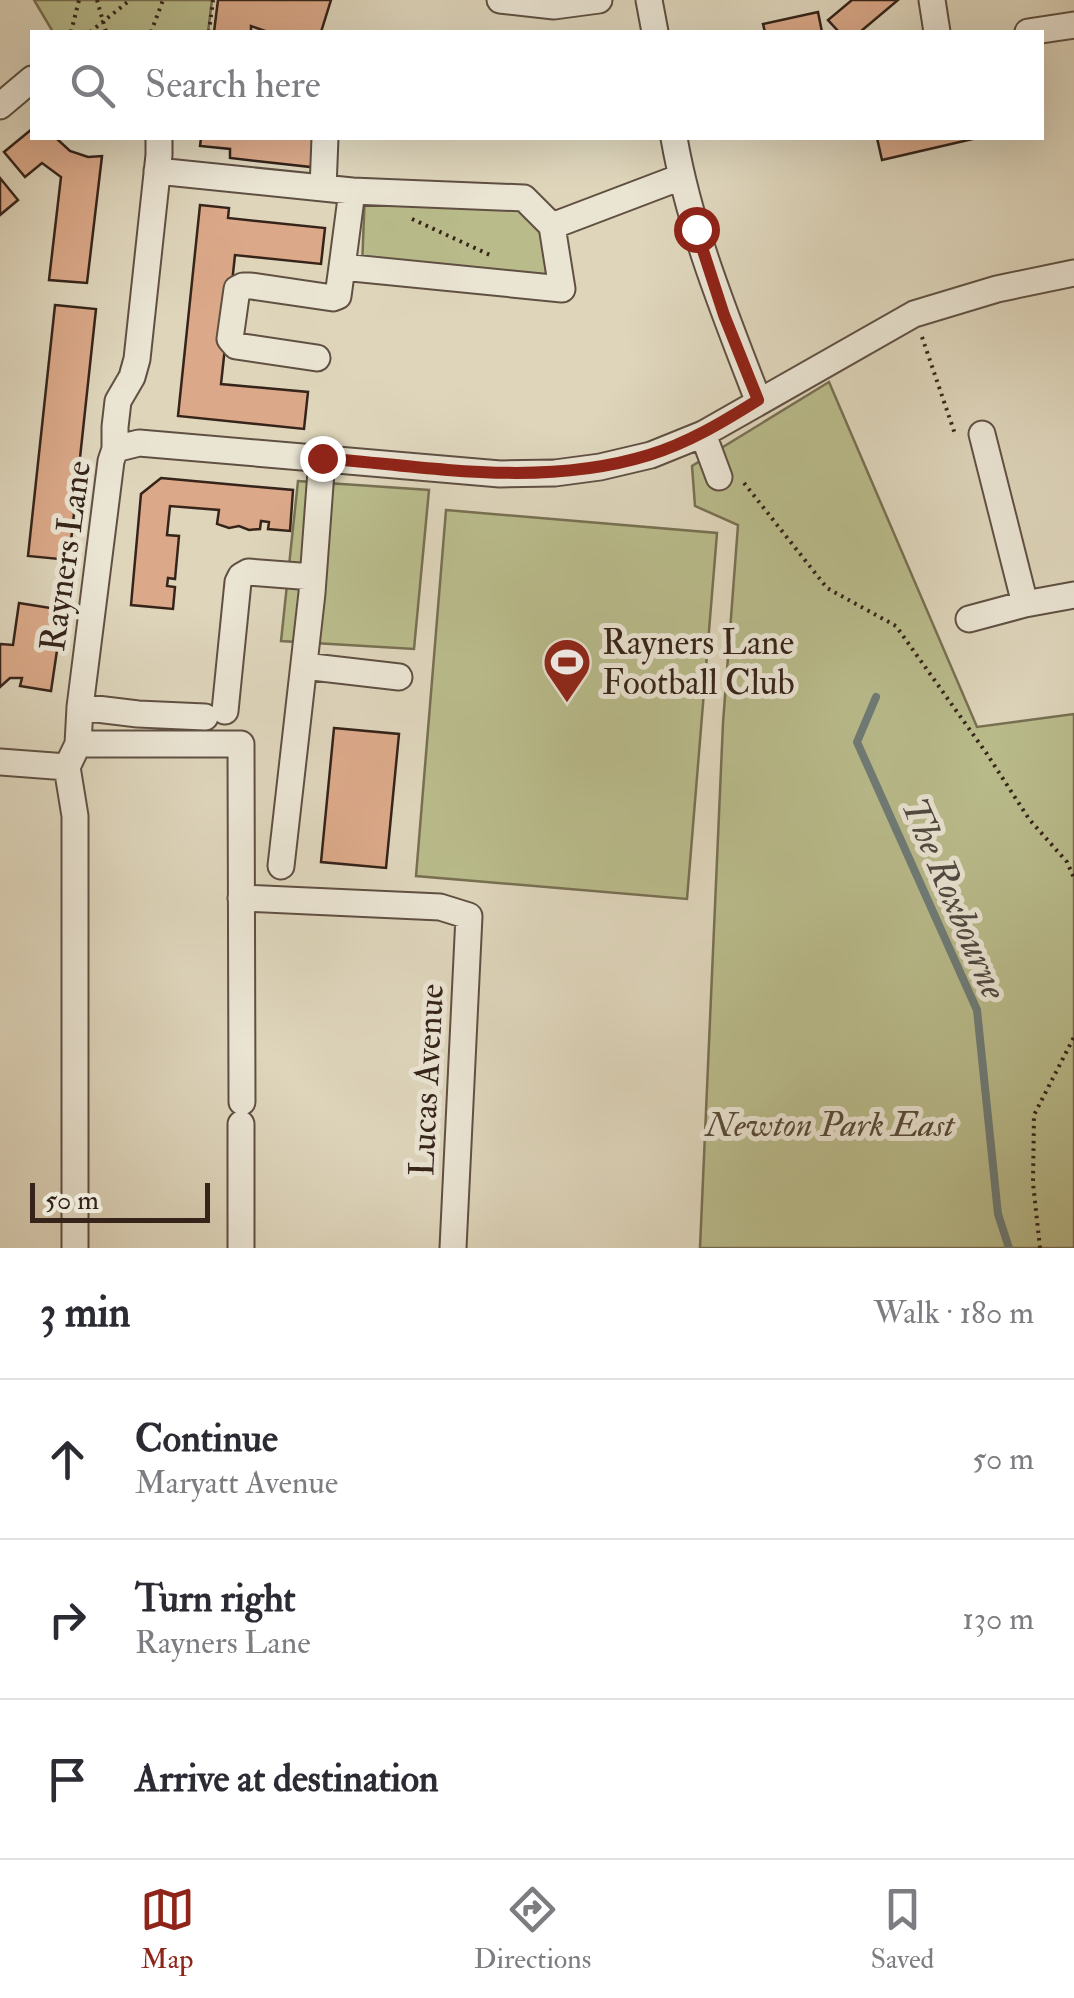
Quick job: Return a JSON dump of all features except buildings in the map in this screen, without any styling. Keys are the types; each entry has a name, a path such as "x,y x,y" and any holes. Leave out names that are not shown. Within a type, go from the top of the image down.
{"street":[{"path":"500,0 554,6 599,0"},
{"path":"649,0 655,30"},
{"path":"932,0 937,30"},
{"path":"1041,30 1074,25"},
{"path":"0,106 30,82"},
{"path":"116,448 118,401 137,359 159,140"},
{"path":"323,188 325,140"},
{"path":"674,140 696,229 758,400"},
{"path":"158,171 323,188 524,198 552,226 562,289 342,266"},
{"path":"552,226 681,177"},
{"path":"317,358 232,344 236,296 238,289 251,286 338,296 352,190"},
{"name":"Rayners Lane","path":"74,1248 72,755 111,461 116,448 139,443 500,474 600,468 651,455 702,434 914,314 996,289 1074,273"},
{"path":"702,434 727,474"},
{"path":"982,434 1026,604"},
{"path":"282,866 322,458"},
{"path":"80,706 138,714 215,714 241,576 248,572 313,577"},
{"path":"969,620 1074,595"},
{"path":"304,666 399,677"},
{"path":"0,762 241,744 241,1248"},
{"name":"Lucas Avenue","path":"241,898 440,907 469,916 453,1248"}],"path":[{"path":"72,30 79,0"},
{"path":"97,0 105,30"},
{"path":"93,30 130,0"},
{"path":"152,30 163,0"},
{"path":"209,30 212,0"},
{"path":"404,215 492,256"},
{"path":"914,314 955,434 982,434"},
{"path":"727,474 827,588 896,626 1074,878"},
{"path":"1040,1248 1034,1184 1034,1115 1074,1037"}],"green space":[{"path":"34,0 212,0 208,30 52,30"},
{"path":"365,191 541,213 547,275 362,267"},
{"name":"Newton Park East","path":"829,382 977,727 1074,714 1074,1248 700,1248 723,723 738,525 695,506 692,466"},
{"path":"298,481 429,490 414,649 281,641"},
{"name":"Rayners Lane Football Club","path":"446,510 717,533 687,899 416,876"}],"waterway":[{"name":"The Roxbourne","path":"876,697 857,742 977,1010 998,1214 1009,1248"}],"place":[{"name":"Rayners Lane Football Club","path":"567,704"}],"route":[{"path":"322,458 500,474 555,473 600,468 651,455 727,420 758,400 696,229"}]}
